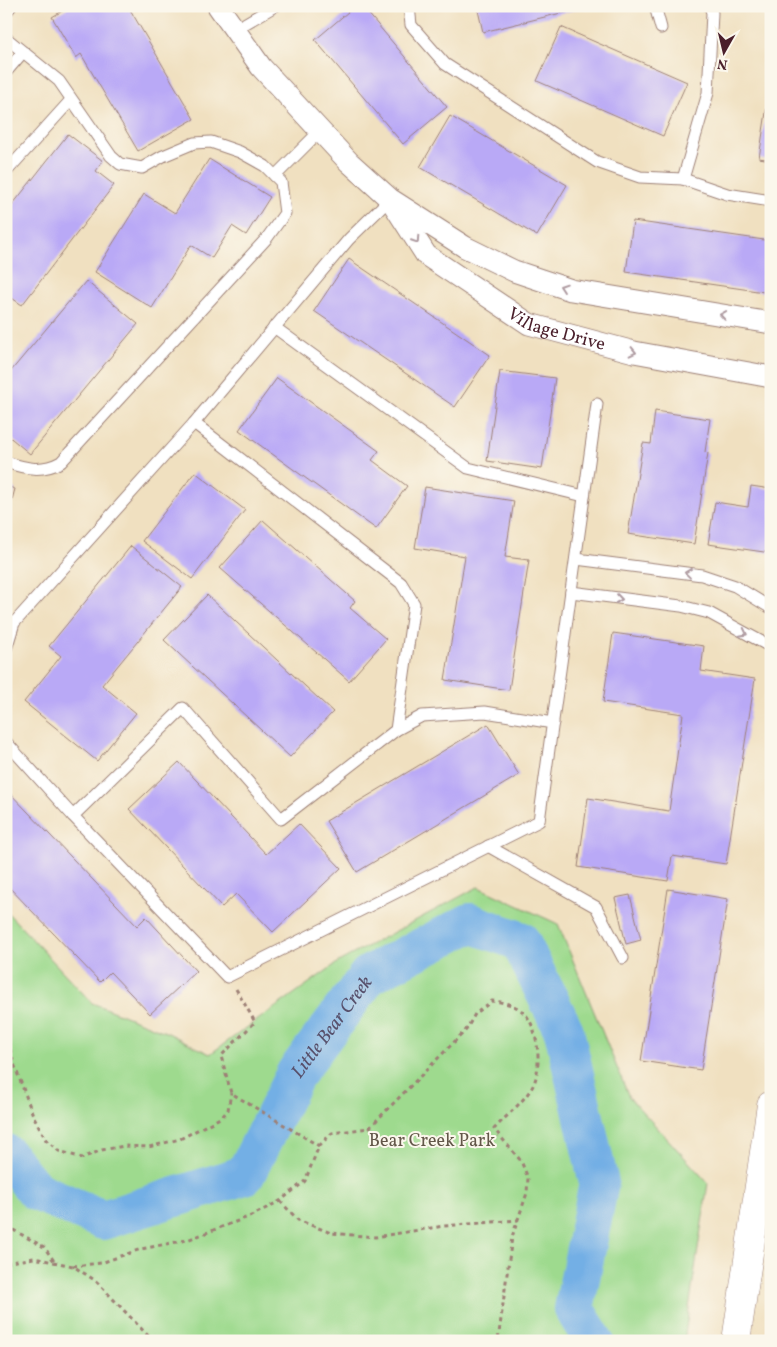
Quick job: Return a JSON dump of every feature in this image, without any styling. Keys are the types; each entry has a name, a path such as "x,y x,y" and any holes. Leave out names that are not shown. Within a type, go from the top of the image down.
{"street":[{"name":"Village Drive","path":"218,6 261,67 348,162 390,199 465,247 514,271 571,290 771,323"},
{"name":"Village Drive","path":"390,199 426,255 529,324 634,352 771,377"},
{"path":"736,1341 770,1116"}],"lane":[{"path":"6,12 11,6"},
{"path":"234,30 275,6"},
{"path":"409,6 411,25 446,64 597,162 640,177 683,179 727,194 771,201"},
{"path":"655,6 661,28"},
{"path":"683,179 708,93 712,13 710,6"},
{"path":"6,38 59,81 111,156 120,164 142,168 194,143 211,142 240,152 266,166 281,182 285,213 267,238 61,462 48,469 33,469 6,462"},
{"path":"6,72 24,52"},
{"path":"6,172 71,100"},
{"path":"275,176 320,131"},
{"path":"6,649 14,622 194,423 349,238 390,199"},
{"path":"274,326 468,468 584,496"},
{"path":"6,742 73,816 227,977 540,821 597,404"},
{"path":"194,423 401,583 414,604 396,730"},
{"path":"576,558 702,575 735,586 771,608"},
{"path":"571,592 681,606 709,613 771,647"},
{"path":"73,816 183,708 281,819 396,730 422,716 485,712 553,723"},
{"path":"488,846 596,907 623,958"}],"path":[{"path":"6,1034 14,1064 34,1115 46,1140 59,1151 82,1158 102,1150 124,1146 149,1147 180,1139 222,1117 228,1110 231,1093 221,1056 255,1022 240,994 227,977"},
{"path":"73,1266 101,1263 141,1250 187,1240 251,1216 280,1200 305,1180 319,1146 332,1133 369,1128 466,1030 475,1014 492,1001 504,1002 524,1012 534,1032 538,1061 537,1076 531,1090 494,1128 521,1161 528,1178 527,1193 512,1237 498,1341"},
{"path":"231,1093 256,1110 319,1146"},
{"path":"280,1200 298,1220 331,1233 374,1237 444,1226 518,1220"},
{"path":"6,1226 44,1247 54,1261"},
{"path":"6,1262 34,1258 73,1266 96,1280 153,1341"}],"green space":[{"name":"Bear Creek Park","path":"478,887 558,924 629,1097 708,1183 684,1341 6,1341 6,911 92,1003 168,1033 210,1054 340,961"}],"building":[{"path":"71,6 128,6 194,119 138,151 81,54 76,58 52,17"},
{"path":"355,6 362,6 447,107 403,144 315,40"},
{"path":"477,6 586,6 586,7 483,32"},
{"path":"561,27 687,82 663,136 537,81"},
{"path":"771,86 771,160 759,158"},
{"path":"450,116 567,185 537,236 420,167"},
{"path":"68,134 103,161 96,171 114,185 22,305 6,294 6,213"},
{"path":"209,159 270,197 246,235 232,226 212,258 191,245 152,308 95,272 144,194 175,213"},
{"path":"633,221 771,241 771,293 626,272"},
{"path":"349,259 490,355 455,407 314,311"},
{"path":"86,281 138,324 30,454 6,434 6,427 10,422 6,419 6,377"},
{"path":"500,371 555,378 542,469 487,461"},
{"path":"277,378 379,451 372,460 407,486 376,529 239,430"},
{"path":"655,411 710,419 705,452 708,453 694,544 628,534 643,443 651,444"},
{"path":"195,472 245,510 192,579 142,541"},
{"path":"6,486 15,489 7,518 6,518"},
{"path":"751,486 771,489 771,553 708,544 715,502 748,507"},
{"path":"425,487 514,501 505,557 529,560 509,690 445,680 465,556 415,548"},
{"path":"263,520 355,601 350,608 386,639 349,681 220,568"},
{"path":"131,546 182,587 102,685 136,713 97,761 24,702 61,656 49,646"},
{"path":"207,595 333,712 290,757 164,640"},
{"path":"613,633 704,646 701,671 755,679 726,864 672,856 668,881 578,867 588,798 669,811 683,714 603,702"},
{"path":"488,724 519,775 357,872 326,821"},
{"path":"179,762 266,854 299,824 341,868 273,932 236,894 222,907 129,809"},
{"path":"6,789 137,926 146,917 196,971 150,1014 110,972 100,982 6,884"},
{"path":"668,889 728,899 701,1070 641,1061"},
{"path":"630,895 641,940 626,944 615,898"}],"waterway":[{"name":"Little Bear Creek","path":"6,1154 36,1191 103,1220 245,1175 296,1073 369,975 470,923 520,941 564,1031 599,1183 574,1309 594,1341"}]}
